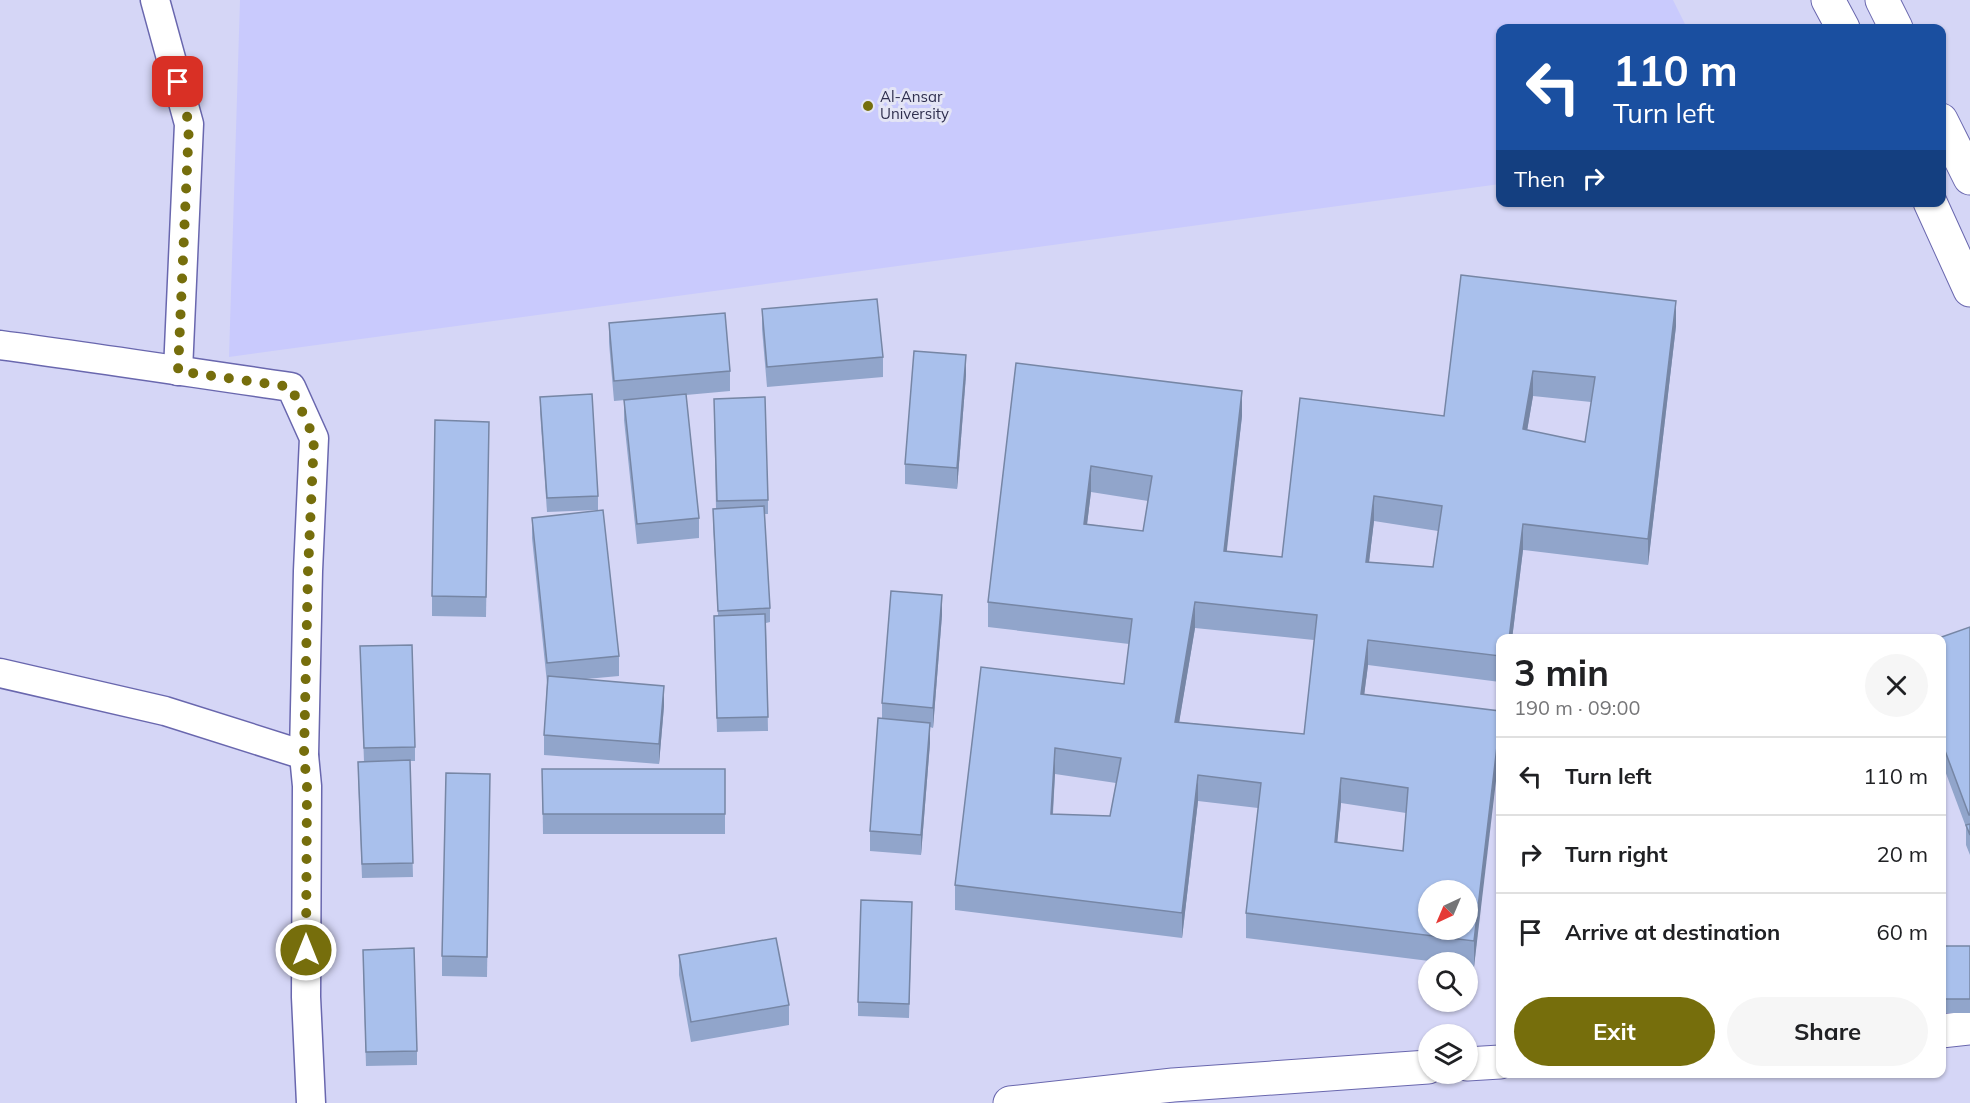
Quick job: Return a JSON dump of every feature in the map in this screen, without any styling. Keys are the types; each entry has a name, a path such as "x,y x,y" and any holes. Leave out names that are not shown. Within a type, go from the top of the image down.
{"street":[{"path":"155,0 189,124 178,371"},
{"path":"1828,0 1841,24"},
{"path":"1882,0 1894,24"},
{"path":"1946,130 1970,178"},
{"path":"1932,207 1970,290"},
{"path":"0,345 291,387 314,438 308,571 304,755 307,786 306,997 311,1103"},
{"path":"0,673 165,711 304,755"},
{"path":"1946,1030 1970,1028"},
{"path":"1478,1063 1496,1062"},
{"path":"1010,1103 1173,1085 1418,1068"}],"shaded area":[{"name":"Al-Ansar University","path":"240,0 1673,0 1685,24 1496,24 1496,185 229,357"}],"building":[{"path":"1461,275 1676,301 1648,539 1523,524 1510,634 1496,634 1496,656 1368,640 1361,694 1496,711 1496,755 1478,907 1478,880 1418,880 1418,934 1246,913 1261,783 1198,775 1182,913 955,885 981,667 1124,684 1132,619 988,602 1016,363 1242,391 1224,551 1282,557 1300,398 1444,416","holes":["1533,371 1595,377 1585,442 1523,429","1091,466 1152,476 1143,531 1084,524","1374,496 1442,506 1433,567 1366,562","1195,602 1317,615 1304,734 1175,722","1055,748 1121,758 1110,816 1051,814","1341,778 1408,788 1403,851 1335,842"]},
{"path":"877,299 883,357 767,367 762,309"},
{"path":"725,313 730,371 614,381 609,323"},
{"path":"914,351 966,355 957,468 905,464"},
{"path":"592,394 598,496 547,498 540,397"},
{"path":"686,394 699,518 637,524 624,400"},
{"path":"765,397 768,500 717,501 714,399"},
{"path":"435,420 489,422 486,597 432,596"},
{"path":"764,506 770,608 718,611 713,509"},
{"path":"603,510 619,656 547,663 532,518"},
{"path":"891,591 942,595 933,708 882,703"},
{"path":"765,614 768,717 717,718 714,616"},
{"path":"1970,627 1970,815 1946,753 1946,635"},
{"path":"412,645 415,747 364,748 360,646"},
{"path":"548,676 664,686 659,744 544,735"},
{"path":"878,718 930,723 921,835 870,831"},
{"path":"410,760 413,863 362,864 358,762"},
{"path":"542,769 725,769 725,814 543,814"},
{"path":"446,773 490,774 487,957 442,956"},
{"path":"861,900 912,902 909,1004 858,1002"},
{"path":"776,938 789,1005 691,1022 679,955"},
{"path":"1946,946 1970,946 1970,999 1946,999"},
{"path":"414,948 417,1051 366,1052 363,950"}],"place":[{"name":"Al-Ansar University","path":"868,106"}],"route":[{"path":"178,82 189,124 178,371 291,387 314,438 308,571 304,755 307,786 306,950"}]}
